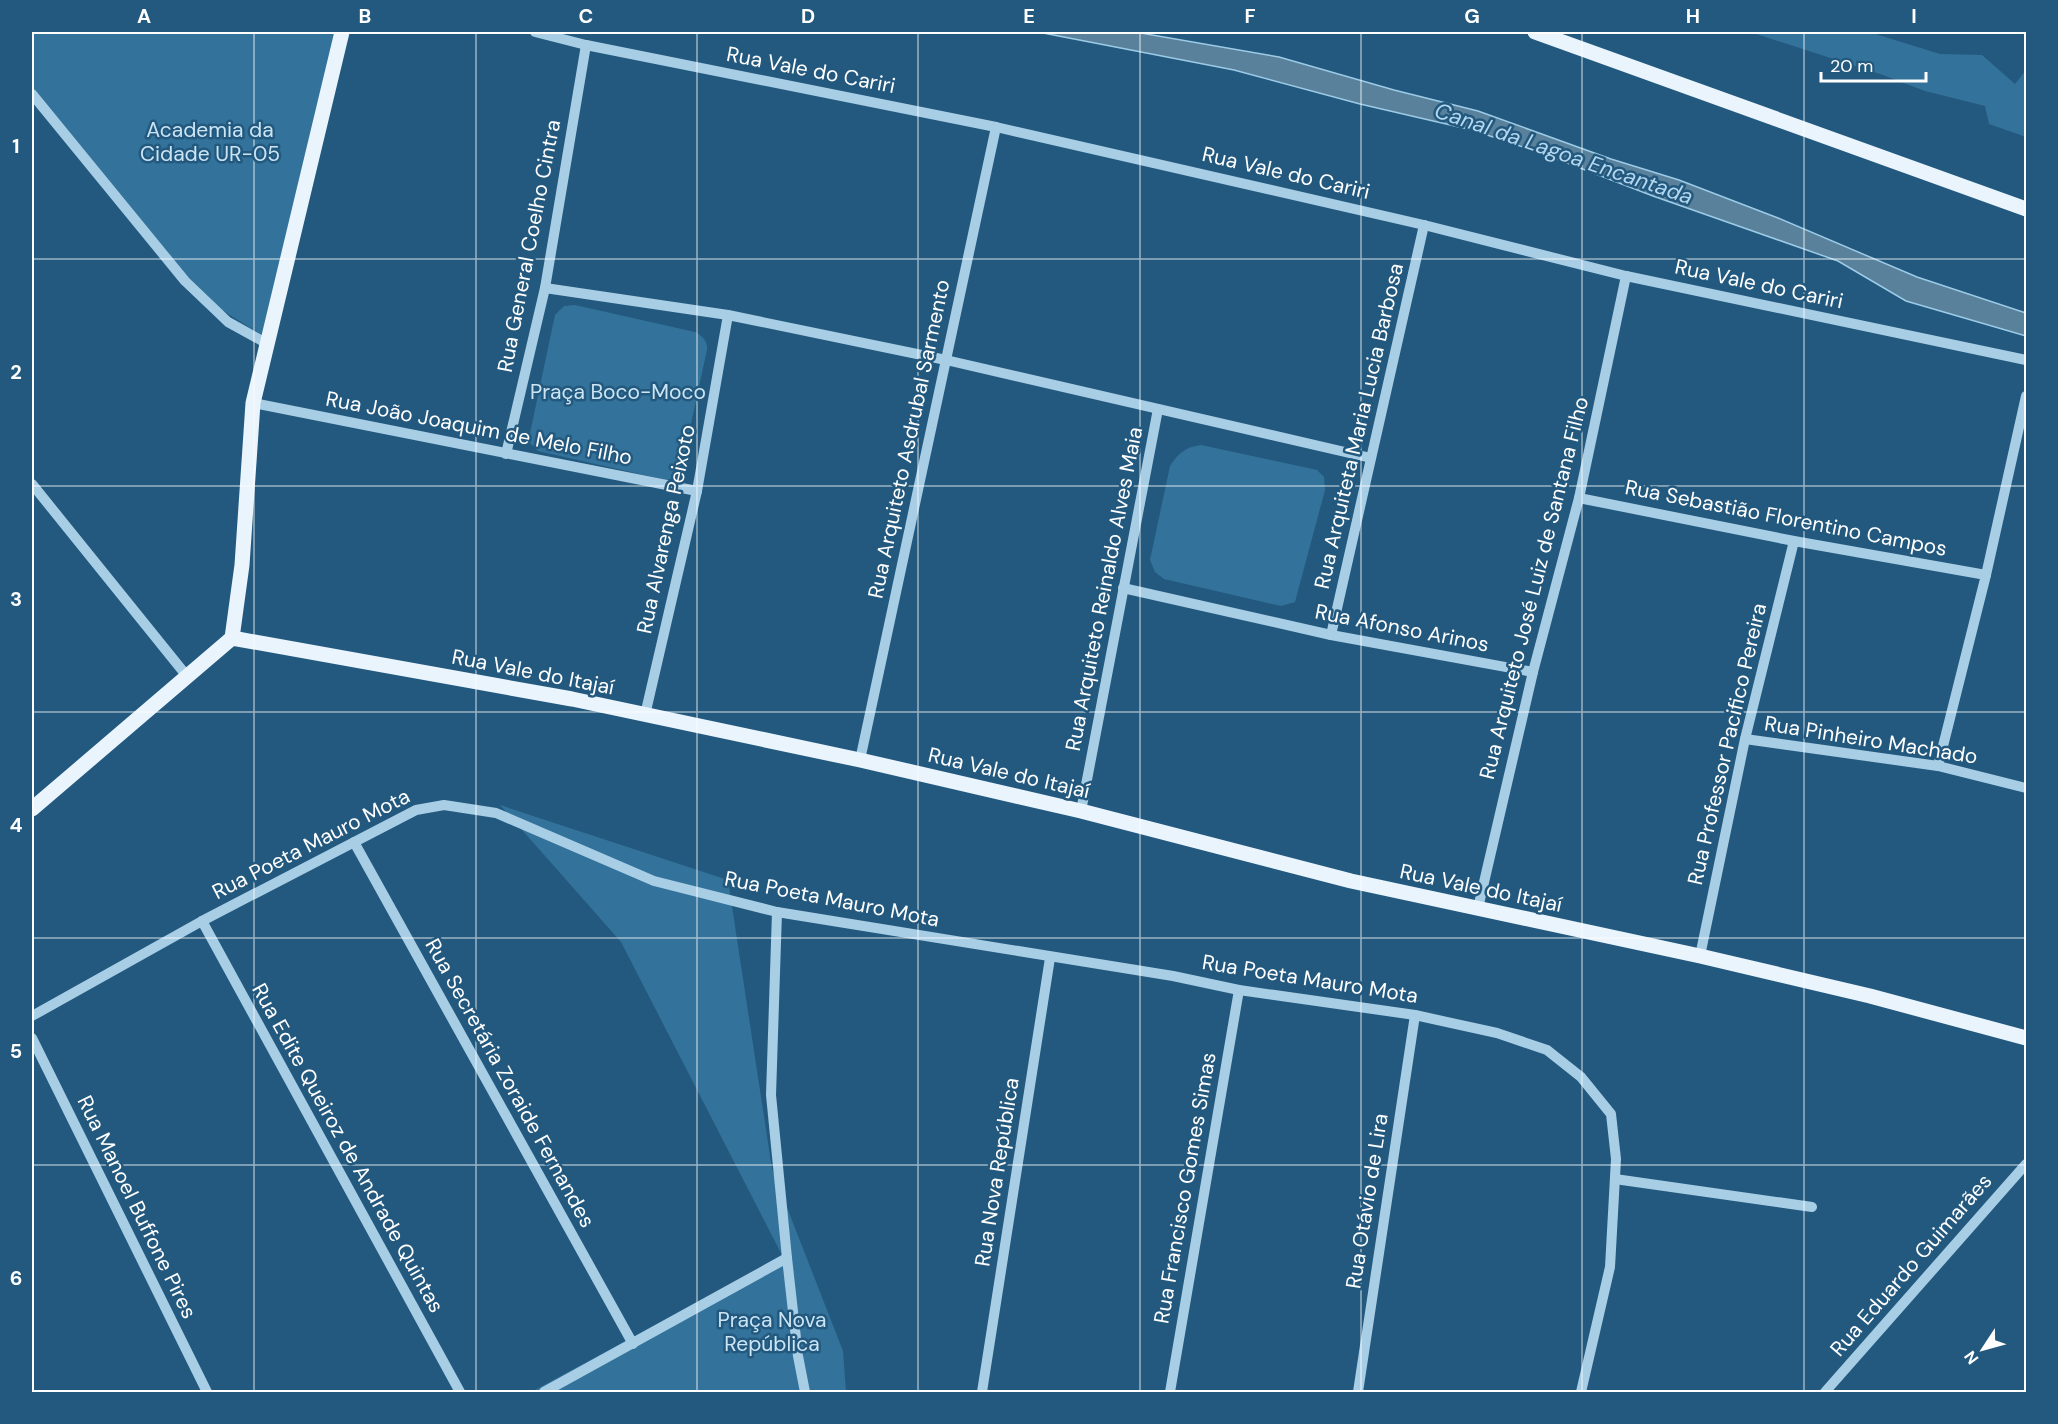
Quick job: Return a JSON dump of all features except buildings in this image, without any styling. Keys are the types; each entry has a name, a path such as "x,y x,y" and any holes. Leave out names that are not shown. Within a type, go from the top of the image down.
{"main road":[{"path":"32,809 232,638 242,565 253,403 342,32"},
{"path":"1535,32 2026,209"},
{"name":"Rua Vale do Itajaí","path":"232,638 572,699 860,760 1081,811 1351,881 1700,956 1870,996 2026,1038"}],"street":[{"name":"Rua Vale do Cariri","path":"535,32 586,45 996,127 1424,225 1626,276 2026,360"},
{"name":"Rua General Coelho Cintra","path":"506,454 544,288 586,45"},
{"path":"32,94 185,281 228,322 266,343"},
{"name":"Rua Arquiteto Asdrubal Sarmento","path":"860,760 996,127"},
{"name":"Rua Arquiteta Maria Lucia Barbosa","path":"1331,635 1424,225"},
{"name":"Rua Arquiteto José Luiz de Santana Filho","path":"1478,908 1533,672 1579,498 1626,276"},
{"path":"544,288 728,315 946,360 1371,458"},
{"name":"Rua Alvarenga Peixoto","path":"645,715 697,491 728,315"},
{"path":"1938,766 1986,575 2026,396"},
{"name":"Rua João Joaquim de Melo Filho","path":"253,403 697,491"},
{"name":"Rua Arquiteto Reinaldo Alves Maia","path":"1081,811 1158,409"},
{"path":"33,488 186,675"},
{"name":"Rua Sebastião Florentino Campos","path":"1579,498 1794,541 1986,575"},
{"name":"Rua Professor Pacifico Pereira","path":"1700,956 1744,739 1794,541"},
{"name":"Rua Afonso Arinos","path":"1124,588 1331,635 1533,672"},
{"name":"Rua Pinheiro Machado","path":"1744,739 1938,766 2026,788"},
{"name":"Rua Poeta Mauro Mota","path":"32,1016 202,921 416,810 444,805 496,813 654,881 777,912 1050,958 1173,976 1239,990 1415,1015 1497,1033 1547,1050 1581,1077 1611,1114 1616,1159 1610,1267 1581,1392"},
{"name":"Rua Secretária Zoraide Fernandes","path":"354,842 633,1344"},
{"path":"777,912 771,1095 798,1356 805,1392"},
{"name":"Rua Edite Queiroz de Andrade Quintas","path":"202,921 460,1392"},
{"name":"Rua Nova República","path":"982,1392 1050,958"},
{"name":"Rua Francisco Gomes Simas","path":"1170,1392 1239,990"},
{"name":"Rua Otávio de Lira","path":"1358,1392 1415,1015"},
{"name":"Rua Manoel Buffone Pires","path":"32,1038 207,1392"},
{"name":"Rua Eduardo Guimarães","path":"1825,1392 2026,1164"},
{"path":"1615,1179 1812,1207"},
{"path":"544,1392 787,1258"}],"green space":[{"name":"Academia da Cidade UR-05","path":"32,32 350,32 274,343 184,286 32,90"},
{"path":"1750,32 1869,32 1940,54 1982,55 2015,84 2026,70 2026,137 1989,124 1985,106 1925,91"},
{"name":"Praça Boco-Moco","path":"575,305 695,332 706,342 707,350 682,465 679,474 675,477 666,480 538,451 530,443 529,438 555,315 564,306"},
{"path":"1201,445 1317,470 1324,477 1325,490 1295,602 1281,606 1164,579 1155,572 1150,560 1170,466 1183,451"},
{"name":"Praça Nova República","path":"500,805 728,880 772,1169 843,1351 846,1392 531,1392 784,1259 621,942"}],"water":[{"name":"Canal da Lagoa Encantada","path":"1038,32 1135,32 1279,57 1478,111 1611,159 1679,180 1778,218 1917,277 2026,313 2026,336 1906,301 1838,261 1472,130 1360,104 1234,70"}]}
